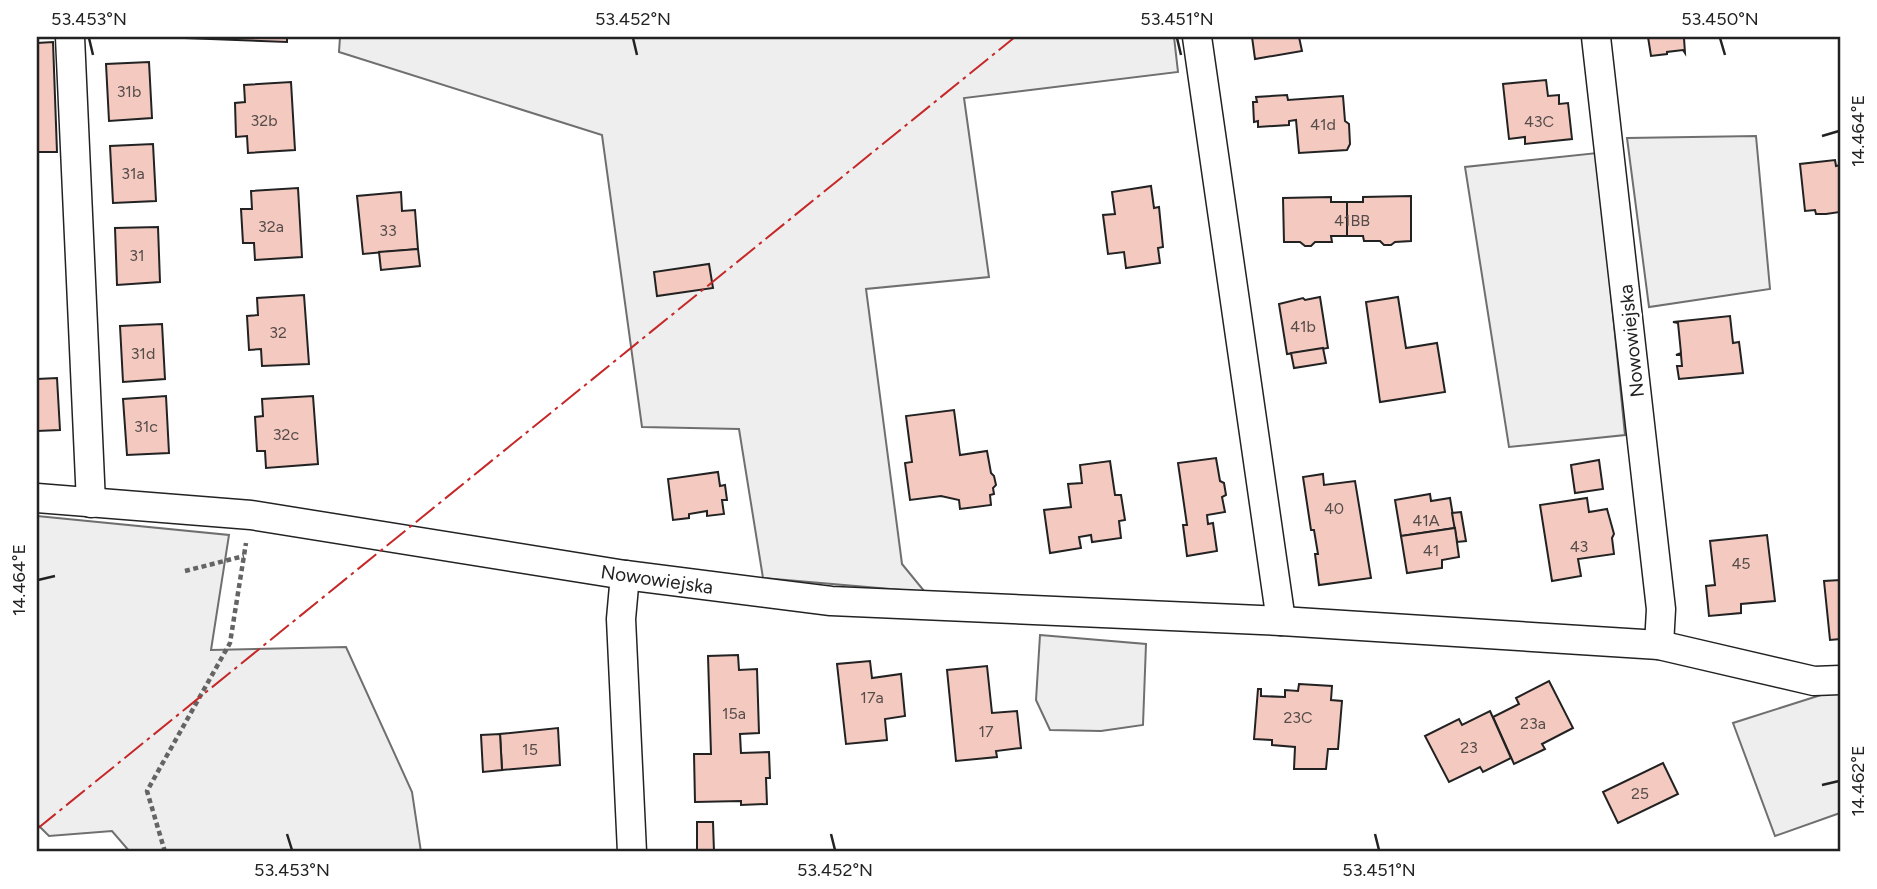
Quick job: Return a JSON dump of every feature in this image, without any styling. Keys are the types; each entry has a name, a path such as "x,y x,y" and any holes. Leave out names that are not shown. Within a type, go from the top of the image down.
{"street":[{"path":"70,37 91,503"},
{"path":"1197,37 1280,621"},
{"name":"Nowowiejska","path":"1597,37 1661,609 1658,645"},
{"name":"Nowowiejska","path":"37,498 251,515 625,576 831,601 1280,621 1658,645 1814,681 1840,680"},
{"path":"625,576 621,619 632,852"}],"path":[{"path":"165,852 147,791 230,643 251,515"},
{"path":"185,571 244,556"}],"shaded area":[{"path":"340,37 1174,37 1178,72 964,98 989,277 866,289 902,564 925,592 763,578 739,429 642,427 602,135 339,52"},
{"path":"1756,136 1770,289 1649,307 1627,138"},
{"path":"1597,153 1625,435 1509,447 1465,167"},
{"path":"37,516 229,535 211,650 346,647 412,792 421,852 130,852 112,831 49,836 37,824"},
{"path":"1040,635 1146,644 1143,725 1101,731 1050,730 1036,700"},
{"path":"1840,693 1840,813 1775,836 1733,723 1824,694"}],"building":[{"path":"158,37 287,37 287,42"},
{"path":"1252,37 1299,37 1302,51 1255,59"},
{"path":"1648,37 1699,37 1684,38 1685,53 1683,50 1651,56"},
{"path":"53,42 57,152 37,152 37,43"},
{"path":"149,62 152,118 109,121 106,64"},
{"path":"1546,80 1548,96 1559,95 1559,104 1568,103 1572,139 1525,144 1525,137 1509,139 1503,84"},
{"path":"291,82 295,150 248,153 247,136 236,137 235,103 245,102 244,85"},
{"path":"1287,95 1288,100 1343,96 1345,121 1349,124 1350,144 1347,150 1299,153 1296,120 1289,121 1289,125 1258,127 1258,121 1254,122 1253,102 1257,102 1256,97"},
{"path":"153,144 156,201 113,203 110,146"},
{"path":"1835,160 1836,166 1840,165 1840,212 1816,214 1815,210 1805,211 1800,164"},
{"path":"1151,186 1154,208 1159,207 1163,247 1158,248 1160,263 1126,268 1124,252 1108,254 1103,215 1115,214 1112,192"},
{"path":"298,188 302,257 255,260 254,243 243,243 241,209 252,209 251,191"},
{"path":"401,192 402,211 415,210 418,249 363,254 357,196"},
{"path":"1411,196 1411,241 1384,245 1380,241 1364,241 1363,236 1347,236 1347,202 1363,202 1363,197"},
{"path":"1331,197 1331,202 1347,202 1347,236 1331,236 1332,242 1315,242 1311,246 1300,242 1284,242 1283,198"},
{"path":"158,227 160,282 117,285 115,228"},
{"path":"418,249 420,266 381,270 379,252"},
{"path":"709,264 713,288 657,296 654,272"},
{"path":"304,295 309,364 262,366 261,349 249,350 247,316 258,315 257,298"},
{"path":"1320,297 1328,348 1287,354 1279,304"},
{"path":"1398,297 1406,348 1437,343 1445,392 1380,402 1366,302"},
{"path":"1730,316 1733,343 1739,342 1743,373 1679,379 1677,366 1682,366 1681,355 1676,355 1681,353 1678,323 1673,322"},
{"path":"162,324 165,379 123,382 120,326"},
{"path":"1323,348 1326,363 1294,368 1291,353"},
{"path":"57,378 60,430 37,431 37,379"},
{"path":"166,396 169,453 127,455 123,399"},
{"path":"313,396 318,464 266,468 265,451 257,451 255,417 263,416 262,399"},
{"path":"954,410 960,455 987,451 996,485 993,488 994,494 990,495 991,505 960,509 959,500 941,496 910,500 905,463 912,462 906,416"},
{"path":"1216,458 1220,481 1224,483 1226,495 1222,497 1225,512 1207,515 1208,524 1213,523 1217,551 1187,556 1183,525 1187,525 1178,463"},
{"path":"1599,460 1603,489 1575,493 1571,465"},
{"path":"1110,461 1115,495 1121,495 1125,520 1119,521 1121,538 1092,542 1091,535 1079,537 1081,548 1050,553 1044,510 1071,507 1068,484 1082,483 1080,465"},
{"path":"718,472 720,486 725,485 727,500 722,500 724,514 707,516 707,511 689,514 689,518 673,520 668,479"},
{"path":"1323,474 1324,485 1355,481 1371,578 1319,585 1315,554 1318,554 1314,530 1311,530 1303,477"},
{"path":"1430,494 1431,501 1450,498 1455,528 1401,536 1395,500"},
{"path":"1587,498 1589,512 1607,509 1614,534 1614,554 1578,559 1581,576 1552,581 1540,505"},
{"path":"1461,512 1466,541 1457,542 1452,513"},
{"path":"1455,528 1459,557 1442,560 1442,568 1407,573 1401,536"},
{"path":"1767,535 1775,601 1741,604 1741,613 1709,616 1706,586 1715,585 1710,541"},
{"path":"1840,580 1840,639 1830,640 1824,581"},
{"path":"738,655 739,670 757,669 759,733 740,734 741,753 769,752 767,804 741,805 741,801 695,802 694,754 711,754 708,656"},
{"path":"870,661 872,678 901,674 905,716 885,719 887,740 846,744 837,664"},
{"path":"987,666 992,713 1017,711 1021,748 996,751 997,757 956,761 947,670"},
{"path":"1549,681 1573,728 1542,744 1545,749 1514,764 1493,717 1519,704 1516,698"},
{"path":"1299,684 1332,686 1331,700 1342,701 1338,749 1328,749 1326,769 1294,769 1295,747 1272,745 1272,740 1254,739 1258,689 1261,689 1261,696 1285,697 1285,690 1298,691"},
{"path":"1490,711 1511,758 1483,772 1480,767 1449,782 1425,736 1459,719 1462,725"},
{"path":"558,728 560,765 502,770 500,734"},
{"path":"500,734 502,770 483,772 481,735"},
{"path":"1663,763 1678,794 1618,823 1603,792"},
{"path":"697,822 713,822 714,852 697,852"}],"power":[{"path":"37,829 1015,37"}]}
